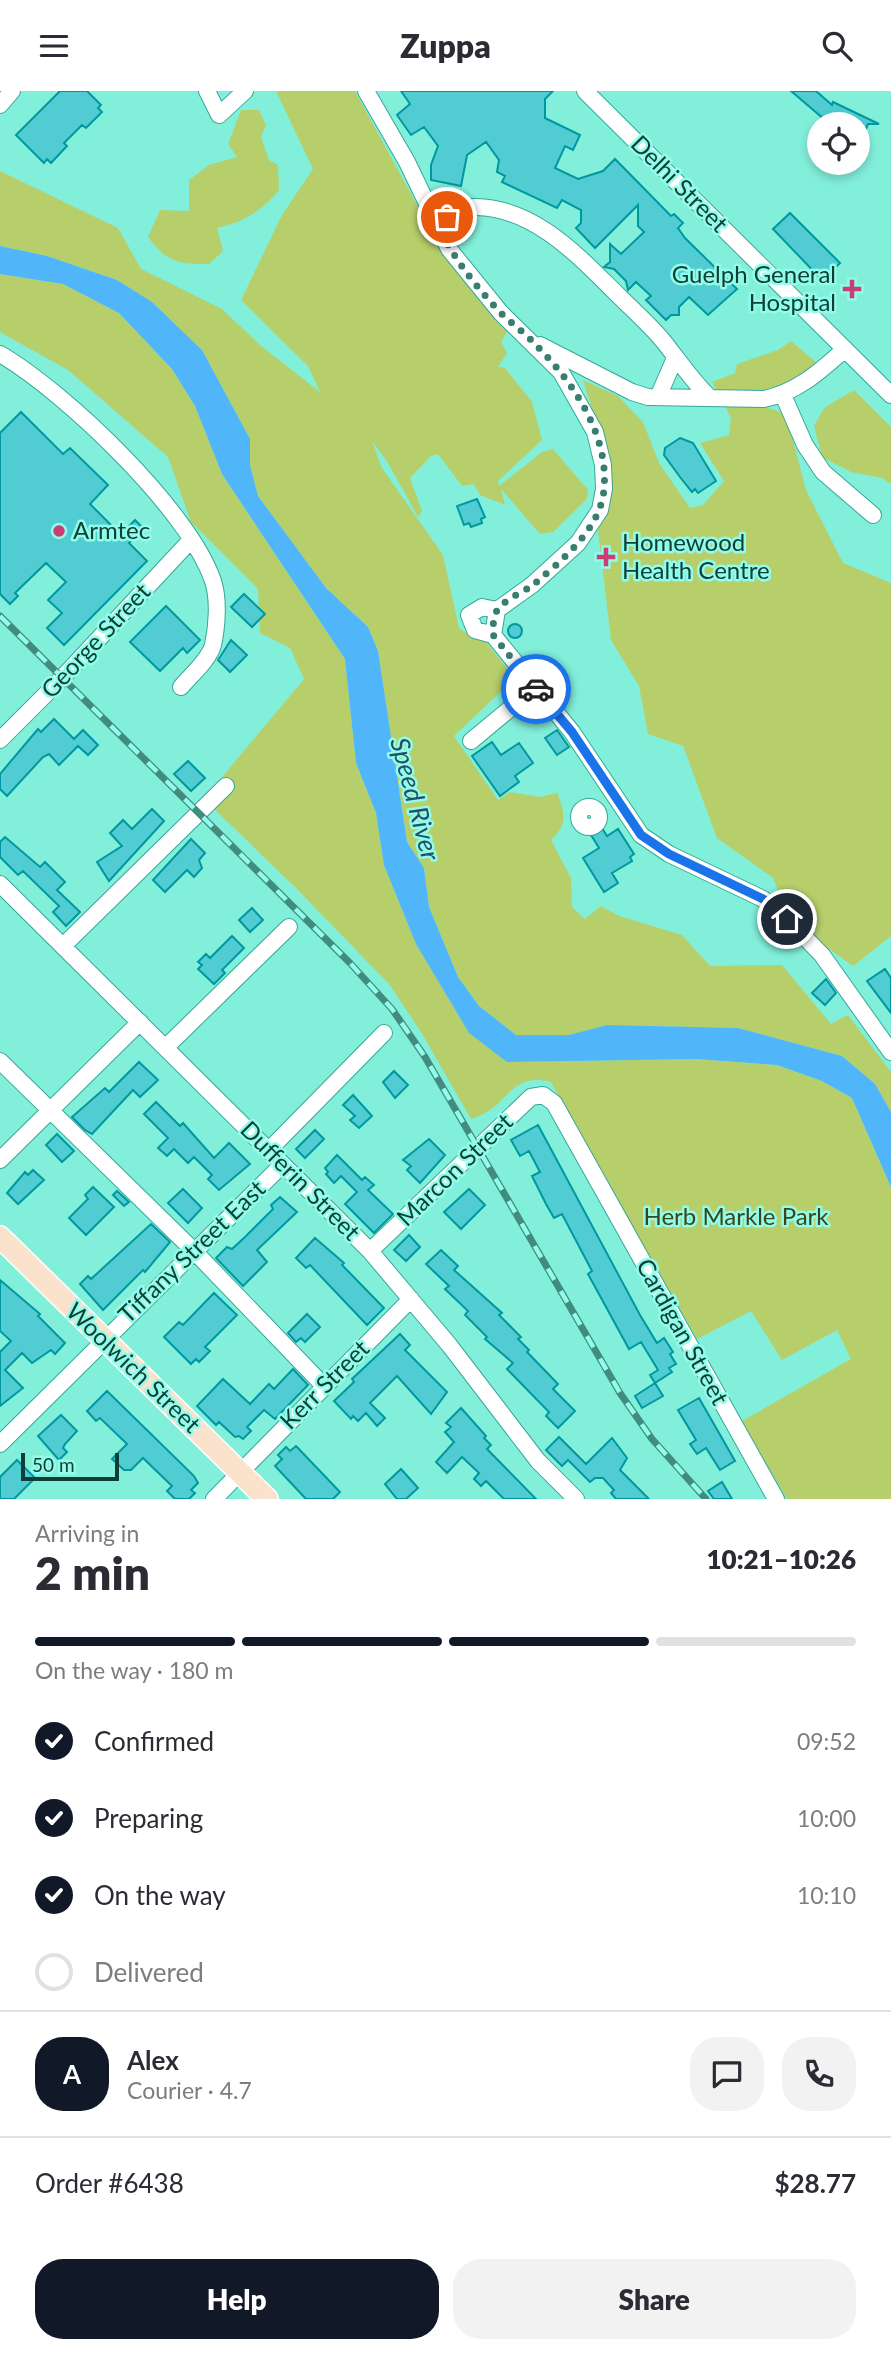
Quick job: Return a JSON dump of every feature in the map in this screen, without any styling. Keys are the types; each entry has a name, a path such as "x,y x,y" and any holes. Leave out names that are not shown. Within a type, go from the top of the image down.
{"main road":[{"name":"Woolwich Street","path":"0,1237 267,1499"}],"street":[{"path":"0,106 12,91"},
{"path":"207,91 219,115 245,91"},
{"path":"366,91 407,162 449,249 501,313 535,343 561,372 591,422 603,465 604,489 600,510 578,543 532,585 497,610 493,635"},
{"name":"Delhi Street","path":"585,91 891,395"},
{"path":"436,222 459,211 477,207 527,221 556,236 573,249 664,342 685,373 708,396"},
{"path":"535,343 632,392 658,397 764,399 783,395 807,380 845,349"},
{"path":"0,354 37,377 98,432 162,500 215,585 215,635 212,649 181,687"},
{"path":"658,397 675,358"},
{"path":"783,395 805,445 823,472 873,516"},
{"name":"George Street","path":"0,740 190,541"},
{"path":"497,610 482,607 469,615 471,627 493,635 572,732 641,835 669,854 734,883 771,906 822,955 846,985 891,1052"},
{"path":"471,741 535,688"},
{"path":"64,945 226,786"},
{"path":"598,812 617,799"},
{"name":"Dufferin Street","path":"0,884 370,1251 411,1299 537,1461 576,1499"},
{"path":"166,1047 289,927"},
{"path":"0,1160 140,1022"},
{"name":"Tiffany Street East","path":"268,1151 384,1033"},
{"path":"0,1061 194,1251 324,1386"},
{"name":"Marcon Street","path":"370,1251 531,1097 543,1095"},
{"name":"Cardigan Street","path":"543,1095 554,1103 776,1499"},
{"name":"Tiffany Street East","path":"0,1444 103,1339 282,1165"},
{"name":"Kerr Street","path":"214,1499 411,1299"}],"green space":[{"path":"276,91 355,91 441,249 508,330 501,342 507,353 498,367 505,368 532,402 542,440 498,481 499,486 542,452 553,449 588,490 587,499 553,532 540,534 501,489 505,505 480,495 474,484 462,486 438,454 431,456 410,478 422,511 418,517 388,463 372,441 382,468 443,555 459,628 477,640 485,641 515,678 454,736 498,800 510,792 540,797 557,793 563,818 560,829 551,840 571,878 572,907 585,919 601,906 619,916 682,935 710,966 782,965 831,1024 848,1015 891,1072 891,1112 875,1084 842,1056 738,1028 608,1025 569,1035 516,1035 479,1006 458,977 429,907 424,868 407,842 378,651 368,627 326,588 258,496 250,465 250,439 202,350 152,302 117,280 47,256 0,246 0,171 118,228 141,269 222,309 261,346 320,392 308,366 241,300 282,215 313,169"},
{"path":"241,110 259,110 266,125 261,137 269,160 278,165 279,190 252,215 217,228 223,251 209,264 174,260 148,237 160,210 189,211 189,180 209,165 237,157 228,144"},
{"name":"Herb Markle Park","path":"0,274 63,284 119,313 172,369 195,406 222,474 345,659 356,763 376,813 384,865 416,944 469,1033 508,1062 696,1059 776,1065 822,1081 852,1098 891,1187 891,1499 787,1499 742,1421 851,1359 837,1330 782,1360 751,1311 697,1339 551,1082 537,1080 517,1086 484,1114 471,1119 421,1032 389,984 297,889 206,801 222,777 304,679 290,648 260,633 258,589 191,522 168,457 68,370 0,332"},
{"path":"791,341 819,365 760,405 786,414 806,490 843,563 891,583 891,936 853,966 825,946 783,902 773,878 717,838 683,746 648,734 639,686 611,640 598,531 612,472 583,380 618,396 643,422 659,463 690,508 703,505 724,481 700,443 729,435 731,418 712,382 735,373 737,364 778,350"},
{"path":"854,390 891,427 891,484 882,478 851,472 822,457 814,426 824,408"}],"water":[{"path":"0,246 47,256 117,280 152,302 202,350 250,439 250,465 258,496 326,588 368,627 378,651 407,842 424,868 429,907 458,977 479,1006 516,1035 569,1035 607,1025 738,1028 842,1056 875,1084 891,1112 891,1187 852,1098 822,1081 777,1065 696,1059 507,1062 469,1033 416,944 384,865 376,813 356,763 345,659 222,474 195,406 172,369 119,313 63,284 0,274"}],"building":[{"path":"60,91 87,91 101,105 98,108 102,112 86,128 82,125 64,143 67,146 51,163 47,159 44,163 16,135"},
{"path":"401,91 553,91 545,99 545,118 580,135 573,150 565,146 555,168 578,179 603,171 615,159 671,216 674,214 683,223 678,228 685,238 737,289 708,315 689,297 679,307 679,315 671,315 666,320 646,300 651,296 636,282 628,290 626,281 614,269 604,267 610,262 610,244 621,254 644,232 638,226 638,205 595,248 576,228 581,223 581,210 562,200 557,208 502,182 505,176 497,172 499,160 486,142 467,155 461,186 431,180 431,165 438,146 424,127 411,135 397,115 410,104"},
{"path":"791,91 816,91 832,105 833,102 854,112 816,112"},
{"path":"790,213 840,263 822,280 773,229"},
{"name":"Armtec","path":"21,412 63,454 70,448 108,485 90,504 121,535 135,520 143,528 129,543 147,561 64,645 47,628 62,613 48,600 66,582 46,563 15,593 18,596 10,604 0,594 0,433"},
{"path":"680,438 693,443 716,481 698,493 695,489 692,492 664,455 665,448"},
{"path":"477,499 485,517 481,519 482,523 471,527 469,523 464,525 457,506"},
{"path":"244,594 265,614 252,627 231,607"},
{"path":"166,606 200,640 187,653 183,648 160,671 130,642"},
{"path":"515,624 520,626 520,636 515,638 510,636 508,631 510,626"},
{"path":"231,640 247,655 230,672 218,660"},
{"path":"54,719 74,739 83,730 98,745 88,755 78,746 59,765 49,754 43,757 7,796 0,789 0,774 38,729 41,732"},
{"path":"557,730 569,747 557,755 545,738"},
{"path":"492,742 501,755 519,743 533,763 515,776 519,782 500,796 472,756"},
{"path":"188,761 205,778 191,791 174,774"},
{"path":"152,809 164,821 109,881 97,862 122,846 110,833 123,820 132,829"},
{"path":"602,828 607,836 618,829 634,854 630,857 632,861 612,873 618,883 604,892 583,858 599,848 591,835"},
{"path":"5,837 40,867 45,862 65,882 57,890 80,912 66,926 53,912 59,906 23,871 18,875 0,857 0,842"},
{"path":"191,839 205,853 199,860 202,868 194,877 187,870 165,892 153,880"},
{"path":"252,908 263,920 250,932 239,920"},
{"path":"232,936 244,948 222,970 225,973 214,984 198,969 202,965 198,962 206,954 210,958"},
{"path":"885,969 891,978 891,1013 867,981"},
{"path":"826,979 836,993 825,1005 812,993"},
{"path":"139,1062 158,1080 140,1097 133,1090 92,1134 85,1130 72,1117 105,1088 109,1092"},
{"path":"394,1071 408,1085 395,1098 383,1082"},
{"path":"353,1095 372,1116 359,1128 350,1120 355,1116 343,1105"},
{"path":"156,1102 180,1126 183,1123 214,1158 229,1143 250,1164 219,1190 208,1179 212,1175 194,1157 188,1163 174,1149 167,1156 158,1148 168,1138 144,1114"},
{"path":"538,1125 640,1315 657,1343 664,1338 673,1352 670,1354 676,1364 669,1368 672,1372 655,1383 650,1375 658,1370 641,1342 629,1349 588,1274 592,1271 562,1214 554,1218 546,1204 532,1176 540,1172 529,1151 520,1156 511,1140"},
{"path":"315,1130 324,1139 305,1158 296,1149"},
{"path":"57,1134 74,1151 62,1162 46,1145"},
{"path":"429,1139 445,1155 420,1183 407,1170 411,1166 403,1160"},
{"path":"337,1155 362,1180 365,1177 374,1185 368,1190 393,1214 374,1233 345,1204 357,1192 341,1176 334,1183 326,1174 328,1172 325,1168"},
{"path":"33,1170 44,1180 18,1204 7,1193 25,1172 28,1175"},
{"path":"93,1187 114,1207 86,1235 69,1218 88,1199 85,1195"},
{"path":"183,1189 202,1208 188,1223 168,1203"},
{"path":"469,1189 485,1205 461,1229 444,1212"},
{"path":"117,1191 129,1202 124,1206 113,1195"},
{"path":"280,1197 297,1212 257,1250 267,1262 243,1286 216,1258 227,1247 232,1249 245,1237 273,1209 271,1205"},
{"path":"151,1224 170,1242 145,1272 143,1270 103,1310 80,1284 88,1276 91,1279"},
{"path":"409,1235 420,1247 406,1261 394,1250"},
{"path":"315,1238 344,1263 342,1265 384,1308 367,1325 310,1265 306,1268 296,1258"},
{"path":"441,1250 458,1266 454,1270 502,1313 499,1315 521,1337 518,1339 529,1350 527,1352 558,1384 553,1389 575,1411 558,1428 546,1416 549,1412 507,1369 513,1363 485,1339 487,1337 465,1315 468,1311 445,1289 449,1286 426,1264"},
{"path":"0,1280 40,1314 38,1316 65,1343 55,1354 51,1350 32,1363 22,1353 5,1370 23,1388 0,1406 0,1352 11,1341 0,1331"},
{"path":"214,1293 237,1315 205,1347 210,1351 199,1362 196,1359 191,1364 164,1337 179,1322 183,1325"},
{"path":"307,1314 320,1327 305,1342 301,1338 296,1342 288,1333"},
{"path":"400,1334 410,1345 405,1350 447,1392 431,1414 397,1376 370,1403 385,1418 377,1426 366,1413 358,1421 353,1416 351,1419 334,1401 354,1382 352,1379"},
{"path":"293,1369 308,1385 275,1419 264,1410 247,1427 251,1431 243,1439 235,1437 219,1422 216,1425 197,1406 223,1379 250,1404 269,1384 274,1389"},
{"path":"655,1383 663,1396 642,1408 635,1396"},
{"path":"107,1391 194,1476 198,1483 191,1490 195,1493 189,1499 175,1499 167,1491 172,1486 143,1458 131,1470 124,1470 112,1459 127,1444 100,1418 96,1421 87,1411"},
{"path":"699,1398 735,1461 720,1470 706,1448 697,1454 690,1444 696,1440 678,1410"},
{"path":"461,1408 486,1436 484,1438 491,1445 487,1449 536,1499 504,1499 486,1481 481,1486 474,1479 479,1473 462,1457 447,1473 436,1462 454,1442 445,1432 451,1427 446,1423"},
{"path":"61,1415 77,1431 65,1444 63,1448 67,1452 59,1460 38,1436"},
{"path":"559,1437 586,1464 612,1438 627,1458 620,1470 649,1499 616,1499 611,1493 614,1490 603,1478 595,1478 590,1482 568,1460 562,1466 546,1450"},
{"path":"296,1446 340,1492 333,1499 306,1499 275,1466 282,1459 278,1455 286,1447 290,1451"},
{"path":"17,1460 35,1478 14,1499 0,1499 0,1477"},
{"path":"401,1469 418,1488 406,1499 397,1499 385,1484"},
{"path":"722,1482 732,1499 714,1499 708,1491"}],"railway":[{"path":"0,616 350,963 392,1009 425,1057 620,1393 652,1439 706,1499"}],"way so far":[{"path":"447,217 436,222 449,249 501,313 535,343 561,372 582,403 595,432 603,465 604,489 600,510 578,543 532,585 505,603 495,615 493,635 536,689"}],"place":[{"name":"Guelph General Hospital","path":"852,289"},
{"name":"Armtec","path":"59,531"},
{"name":"Homewood Health Centre","path":"606,557"}],"route":[{"path":"536,689 572,732 641,835 669,854 763,899 787,919"}],"water label":[{"name":"Speed River","path":"415,799"}]}
